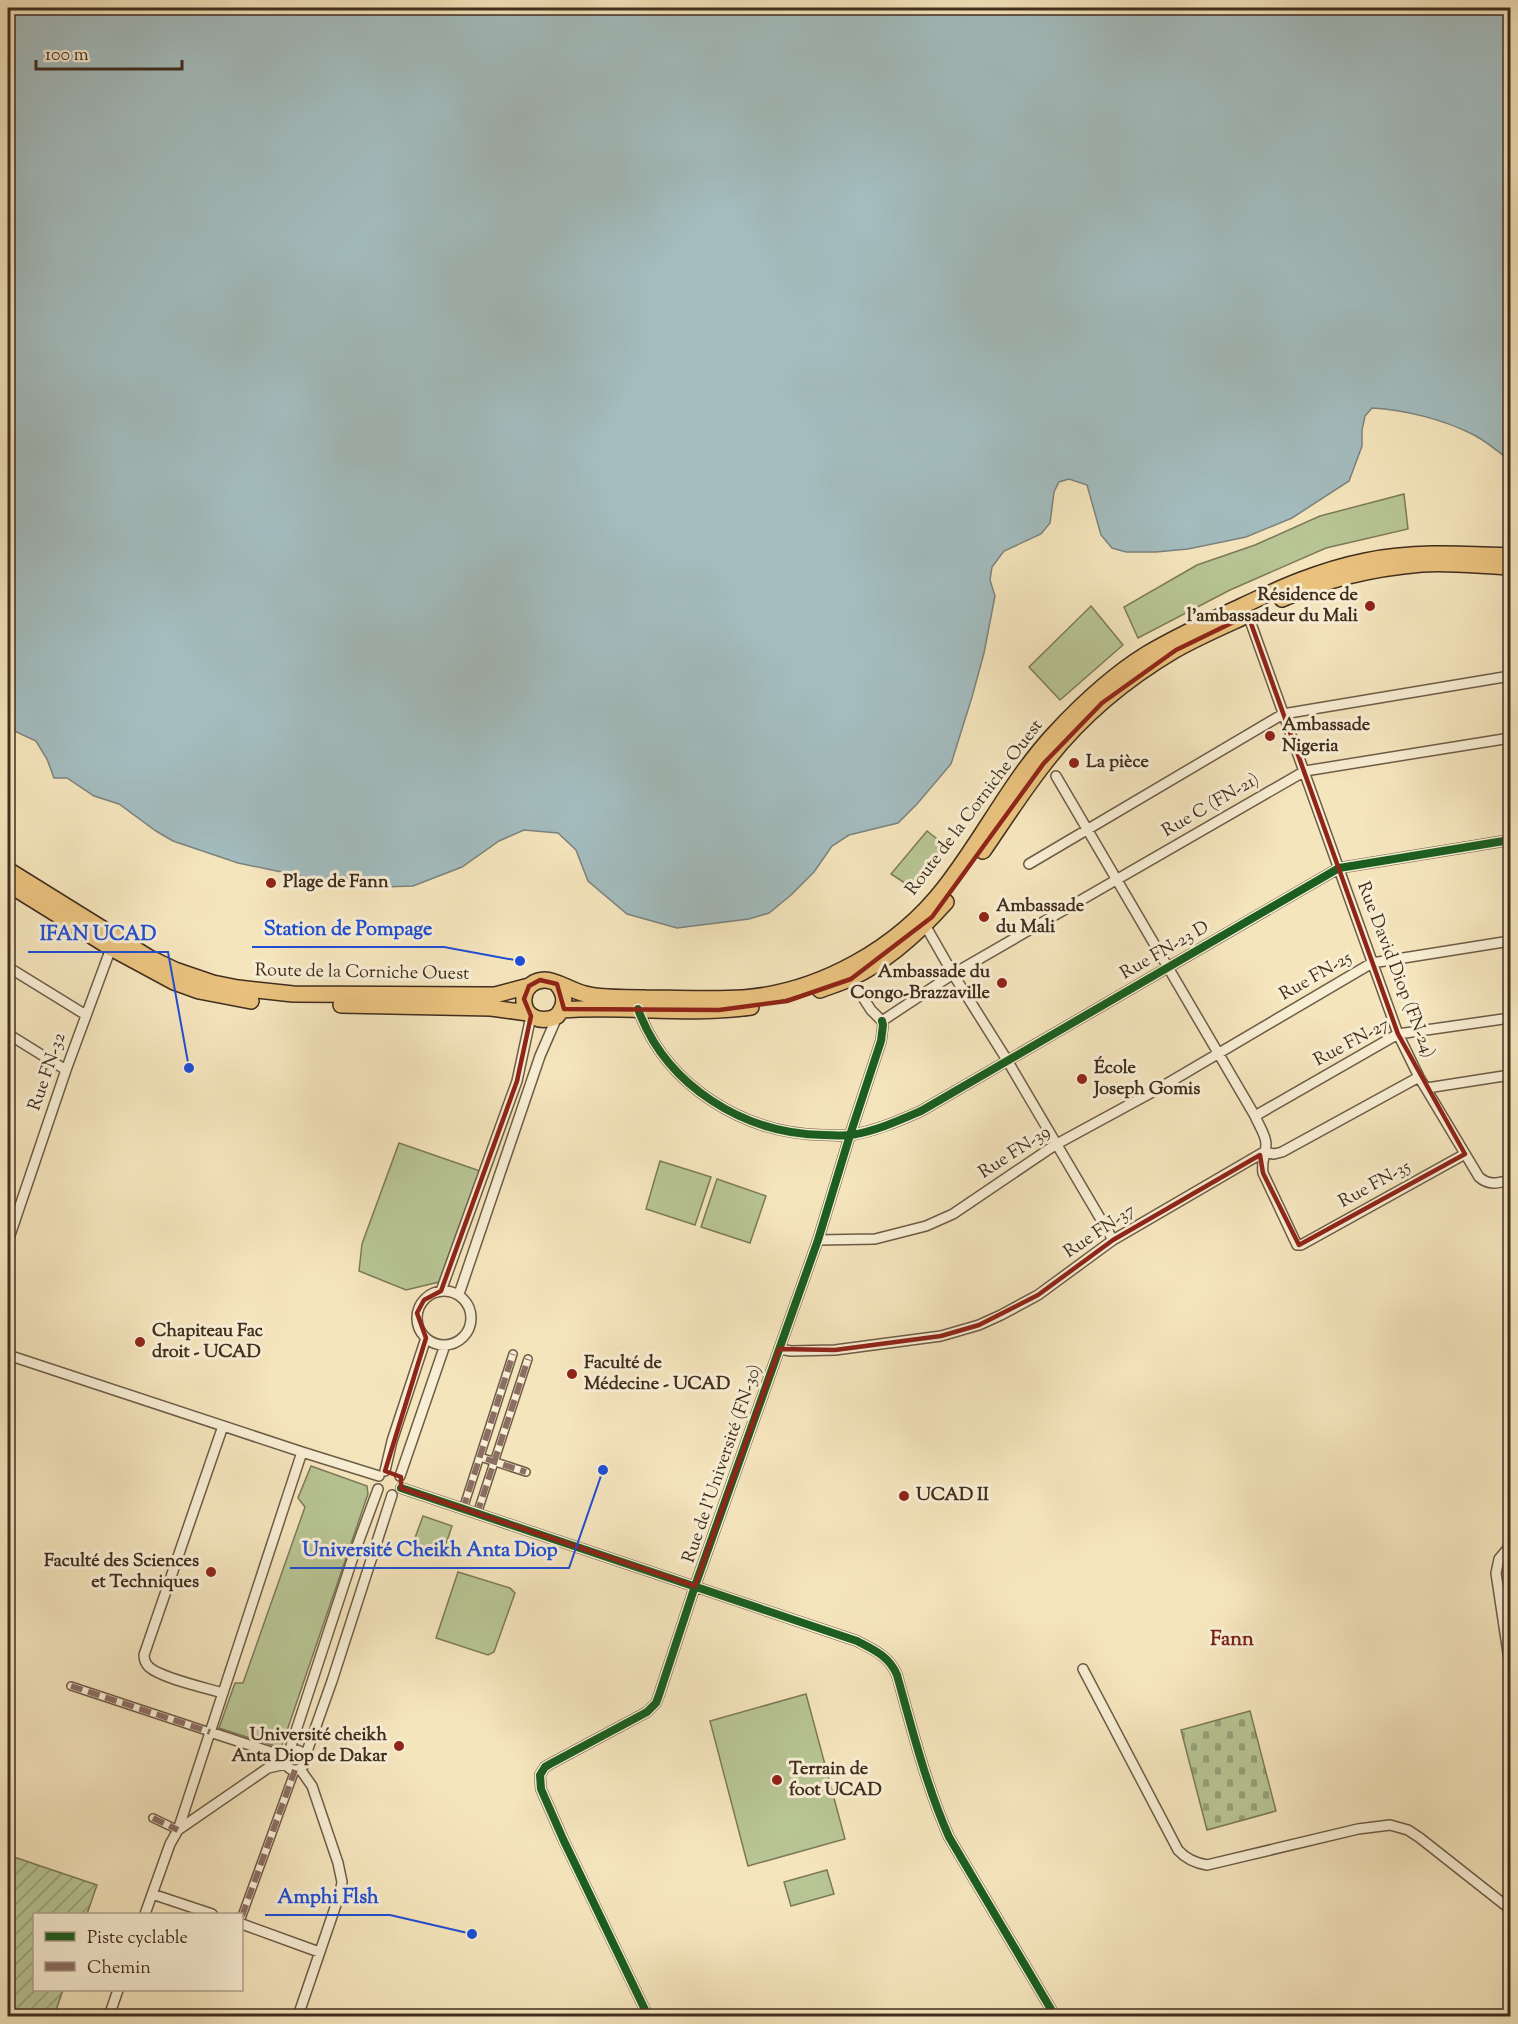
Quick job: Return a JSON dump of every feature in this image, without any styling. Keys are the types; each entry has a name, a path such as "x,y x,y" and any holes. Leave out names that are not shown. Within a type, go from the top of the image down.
{"highway":[{"name":"Route de la Corniche Ouest","path":"557,984 593,996 744,998 789,989 832,975 883,944 911,923 930,904 945,887 1053,735 1097,692 1145,655 1179,636 1282,588 1338,567 1368,560 1424,554 1510,556"},
{"name":"Route de la Corniche Ouest","path":"560,1013 638,1009 747,1008 787,1000 851,979 895,950 926,925 964,877 1044,763 1082,721 1147,668 1176,650 1248,615 1321,584 1386,568 1424,564 1510,567"},
{"name":"Route de la Corniche Ouest","path":"8,870 148,957 175,970 213,983 293,994 495,995 529,986"},
{"name":"Route de la Corniche Ouest","path":"8,884 111,948 174,982 230,998 294,1004 491,1008 530,1014"},
{"path":"540,980 557,984 564,996 560,1013 542,1021 530,1014 524,999 529,986 540,980"}],"street":[{"name":"Rue David Diop (FN-24)","path":"1248,615 1398,1034 1419,1077 1479,1177 1484,1182 1492,1184 1510,1180"},
{"path":"1029,864 1283,714 1510,676"},
{"name":"Rue C (FN-21)","path":"953,974 1305,771 1510,738"},
{"path":"1056,776 1255,1116 1265,1139 1264,1152"},
{"name":"Rue FN-23 D","path":"638,1009 645,1028 656,1047 674,1068 695,1089 729,1113 791,1133 850,1135 876,1130 921,1111 1339,868 1510,840"},
{"path":"926,925 1113,1240"},
{"name":"Rue FN-25","path":"1218,1053 1372,963 1510,941"},
{"name":"Rue FN-32","path":"8,1241 66,1070 111,948"},
{"path":"8,967 86,1015"},
{"path":"851,979 871,1010 882,1021 953,974"},
{"path":"459,1294 540,1056 560,1013"},
{"path":"441,1291 517,1081 530,1014"},
{"name":"Rue FN-27","path":"1255,1116 1398,1034 1510,1018"},
{"name":"Rue de l'Université (FN-30)","path":"648,2016 563,1839 542,1789 540,1775 545,1767 647,1712 656,1703 695,1586 818,1240 881,1041 882,1021"},
{"path":"8,1034 66,1070"},
{"name":"Rue FN-39","path":"818,1240 875,1239 926,1226 953,1214 1055,1145 1158,1089 1218,1053"},
{"path":"1427,1088 1510,1075"},
{"name":"Rue FN-37","path":"779,1349 790,1351 857,1348 941,1336 979,1325 1038,1295 1113,1240 1264,1152 1274,1154 1282,1152 1419,1077"},
{"name":"Rue FN-35","path":"1264,1152 1261,1162 1263,1173 1298,1245 1465,1154"},
{"path":"441,1291 459,1294 469,1306 471,1321 465,1335 460,1340 445,1345 432,1342 418,1327 417,1313 424,1299 441,1291"},
{"path":"392,1495 383,1494 376,1482 382,1473 426,1338"},
{"path":"401,1488 400,1476 445,1345"},
{"path":"463,1509 513,1354"},
{"path":"8,1355 302,1452 382,1473 393,1471 400,1476"},
{"path":"477,1514 528,1359"},
{"path":"502,1388 516,1393"},
{"path":"223,1426 144,1654 145,1662 153,1671 223,1694"},
{"path":"489,1431 502,1435"},
{"path":"145,1913 170,1844 178,1830 302,1452"},
{"path":"480,1457 526,1472"},
{"path":"401,1488 856,1641 885,1656 893,1665 927,1778 949,1837 1055,2016"},
{"path":"243,1913 297,1770 304,1765 392,1495 401,1488"},
{"path":"298,2016 342,1882 338,1863 312,1786 297,1770 290,1769 287,1758 354,1554 378,1489"},
{"path":"1510,1546 1499,1559 1496,1573 1510,1666"},
{"path":"1083,1669 1178,1850 1184,1857 1207,1865 1358,1829 1390,1825 1408,1830 1420,1838 1510,1909"},
{"path":"71,1686 287,1758"},
{"path":"178,1830 298,1750 305,1757"},
{"path":"153,1818 178,1830"},
{"path":"152,1894 209,1913"},
{"path":"243,1924 319,1952"},
{"path":"110,2016 117,1991"}],"highlighted area":[{"path":"1248,615 1398,1034 1465,1154 1299,1245 1263,1173 1260,1155 1113,1240 1038,1295 979,1325 941,1336 835,1350 779,1349 695,1586 422,1496 401,1488 401,1477 385,1471 426,1338 417,1313 424,1300 441,1291 517,1081 531,1016 524,999 529,986 540,980 557,984 564,1009 719,1010 787,1001 851,979 932,917 1044,763 1102,703 1176,650"}],"green space":[{"path":"1404,494 1408,529 1326,548 1230,590 1138,638 1124,607 1197,565 1255,545 1320,516"},
{"path":"1091,606 1123,645 1060,700 1029,667"},
{"path":"927,831 949,848 911,887 891,874"},
{"path":"399,1143 480,1171 439,1282 406,1290 359,1271 362,1244"},
{"path":"660,1161 711,1177 695,1225 646,1209"},
{"path":"717,1179 766,1196 750,1243 701,1227"},
{"path":"311,1466 367,1486 368,1494 281,1748 219,1728 235,1683 243,1683 305,1507 298,1498"},
{"path":"423,1516 452,1526 442,1556 412,1546"},
{"path":"458,1572 510,1588 515,1593 494,1652 488,1655 436,1638"},
{"name":"Terrain de foot UCAD","path":"806,1694 845,1839 748,1866 710,1721"},
{"path":"1250,1711 1276,1811 1207,1830 1181,1730"},
{"path":"8,1855 97,1885 87,1913 33,1913 33,1991 63,1991 54,2016 8,2016"},
{"path":"827,1870 834,1894 791,1906 784,1882"}],"water":[{"path":"8,8 1510,8 1510,460 1477,437 1448,424 1410,413 1372,408 1365,416 1362,446 1349,481 1292,518 1246,537 1188,549 1156,552 1126,552 1112,548 1101,535 1087,485 1069,479 1059,482 1054,492 1050,523 1041,534 1004,551 992,567 990,580 995,596 984,653 951,764 898,823 849,835 832,846 814,872 769,913 749,919 677,928 627,914 588,881 576,850 558,833 524,830 499,841 462,867 413,886 383,887 320,880 238,863 173,841 119,804 94,796 67,778 54,778 47,759 36,741 8,728"}],"marked path":[{"path":"463,1509 513,1354"},
{"path":"477,1514 528,1359"},
{"path":"486,1459 526,1472"},
{"path":"71,1686 210,1732"},
{"path":"243,1913 295,1770"},
{"path":"153,1818 178,1830"}],"cycle path":[{"path":"638,1009 651,1036 668,1061 688,1082 737,1115 765,1126 794,1132 851,1135 887,1125 921,1111 1339,868 1510,840"},
{"path":"648,2016 563,1839 541,1789 540,1775 545,1767 647,1712 656,1703 695,1586 818,1240 881,1041 882,1021"},
{"path":"401,1488 857,1641 880,1654 890,1663 897,1675 926,1777 949,1837 1055,2016"}],"place":[{"name":"Résidence de l'ambassadeur du Mali","path":"1370,606"},
{"name":"Ambassade Nigeria","path":"1270,736"},
{"name":"La pièce","path":"1074,763"},
{"name":"Plage de Fann","path":"271,883"},
{"name":"Ambassade du Mali","path":"984,917"},
{"name":"Station de Pompage","path":"520,961"},
{"name":"Ambassade du Congo-Brazzaville","path":"1002,983"},
{"name":"IFAN UCAD","path":"189,1068"},
{"name":"École Joseph Gomis","path":"1082,1079"},
{"name":"Chapiteau Fac droit - UCAD","path":"140,1342"},
{"name":"Faculté de Médecine - UCAD","path":"572,1374"},
{"name":"Université Cheikh Anta Diop","path":"603,1470"},
{"name":"UCAD II","path":"904,1496"},
{"name":"Faculté des Sciences et Techniques","path":"211,1572"},
{"name":"Université cheikh Anta Diop de Dakar","path":"399,1746"},
{"name":"Terrain de foot UCAD","path":"777,1780"},
{"name":"Amphi Flsh","path":"472,1934"}],"district":[{"name":"Fann","path":"1232,1640"}]}
